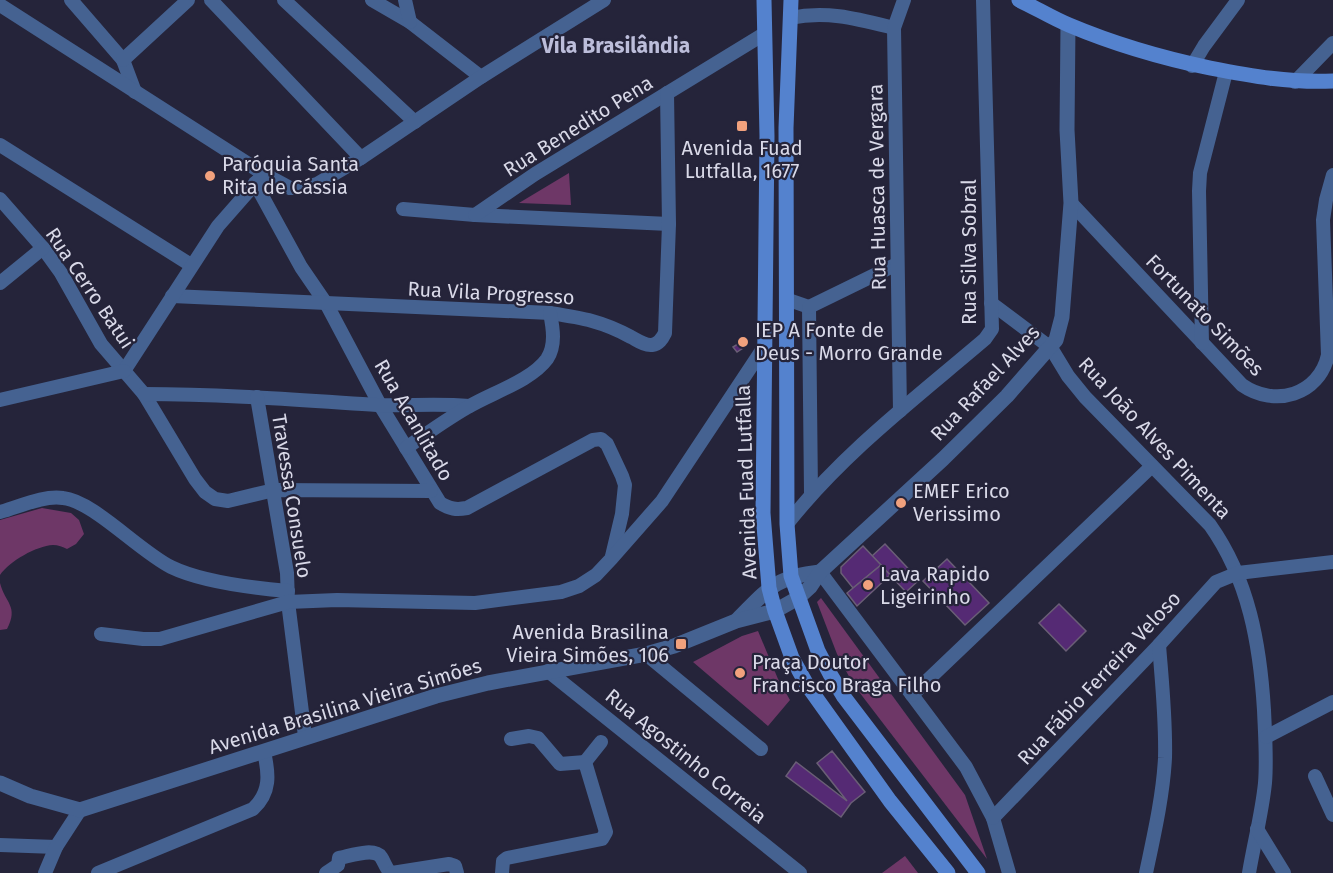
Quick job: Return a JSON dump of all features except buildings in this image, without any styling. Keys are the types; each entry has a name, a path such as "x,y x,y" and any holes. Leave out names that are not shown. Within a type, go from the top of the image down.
{"main road":[{"name":"Avenida Fuad Lutfalla","path":"764,0 766,98 764,534 769,588 792,658 807,685 890,801 948,873"},
{"name":"Avenida Fuad Lutfalla","path":"791,0 787,104 786,299 788,524 791,576 818,651 844,698 978,873"},
{"path":"1019,0 1110,41 1192,66 1294,82 1333,81"},
{"path":"766,98 776,104 787,104"}],"street":[{"path":"70,0 123,60 135,92"},
{"path":"123,60 188,0"},
{"path":"211,0 361,158"},
{"path":"284,0 415,122"},
{"path":"372,0 410,22 481,77"},
{"path":"405,0 410,22"},
{"path":"0,5 135,92 260,178 290,188 303,188 317,184 361,158 481,77 604,0"},
{"name":"Rua Huasca de Vergara","path":"900,411 894,28 904,0"},
{"name":"Rua Silva Sobral","path":"788,524 812,493 900,411 985,339 992,329 983,0"},
{"path":"1192,66 1238,0"},
{"path":"790,18 825,14 848,16 894,28"},
{"name":"Rua Rafael Alves","path":"820,572 951,452 1007,396 1051,348 1059,333 1071,203 1067,130 1068,24"},
{"name":"Rua Benedito Pena","path":"475,215 535,174 764,33"},
{"path":"1294,82 1333,43"},
{"path":"1202,343 1200,182 1226,72"},
{"name":"Rua Vila Progresso","path":"172,296 327,305 550,313 593,320 614,327 644,344 656,344 662,340 665,333 669,224 667,93"},
{"path":"0,145 191,265"},
{"name":"Fortunato Simões","path":"1071,203 1242,385 1253,393 1264,396 1281,396 1310,386 1326,366 1328,346 1323,220 1333,175"},
{"path":"0,400 124,371 218,225 260,178"},
{"name":"Rua Acanlitado","path":"260,178 301,267 327,305 380,405 440,503 458,510 467,508 593,440 601,439 607,444 625,485 622,514 612,558"},
{"name":"Rua Cerro Batui","path":"0,199 43,248 61,273 101,344 144,394 195,479 205,492 215,499 228,501 274,490 431,491"},
{"path":"403,209 475,215 669,224"},
{"path":"0,283 43,248"},
{"path":"786,299 809,307 897,264"},
{"path":"991,303 1051,348"},
{"path":"809,307 812,493"},
{"path":"406,448 469,406 527,375 548,358 553,345 550,313"},
{"path":"0,512 50,498 62,497 76,501 89,508 148,553 172,567 197,576 288,596 338,600 475,603 551,593 579,586 596,575 662,501 764,347"},
{"name":"Rua João Alves Pimenta","path":"1051,348 1068,376 1085,397 1210,525 1223,543 1238,573 1258,647 1266,737 1265,783 1249,873"},
{"path":"144,394 256,397 380,405 469,406"},
{"name":"Travessa Consuelo","path":"256,397 287,573 305,736"},
{"path":"912,694 1152,466"},
{"path":"1238,573 1333,562"},
{"path":"820,572 966,767 993,818 1008,873"},
{"name":"Avenida Brasilina Vieira Simões","path":"736,621 769,588 791,576 820,572"},
{"name":"Avenida Brasilina Vieira Simões","path":"80,810 264,752 305,736 436,696 548,671 646,654 674,646 736,621 775,611 798,598 810,587 820,572"},
{"name":"Rua Fábio Ferreira Veloso","path":"993,818 1159,645 1216,582 1238,573"},
{"path":"101,634 160,639 288,596"},
{"path":"1146,873 1159,811 1165,759 1164,702 1159,645"},
{"path":"646,654 761,749"},
{"name":"Rua Agostinho Correia","path":"548,671 800,873"},
{"path":"1266,737 1333,702"},
{"path":"511,739 529,736 538,738 560,764 585,762 601,742"},
{"path":"98,873 253,808 264,797 268,770 264,752"},
{"path":"502,873 503,861 507,858 604,837 606,832 585,762"},
{"path":"1315,776 1333,815"},
{"path":"0,783 30,796 80,810 56,847 45,873"},
{"path":"1257,829 1284,873"},
{"path":"0,845 56,847"},
{"path":"330,871 338,865 339,858 373,852 379,855 388,871 392,873 449,864 454,866 457,873"}],"shaded area":[{"path":"569,173 571,205 519,203"},
{"path":"42,508 71,513 79,520 84,534 76,544 67,549 53,545 31,551 0,575 0,520"},
{"path":"0,583 12,615 7,629 0,630"},
{"path":"821,598 965,795 987,859 853,684 837,654 817,602"},
{"name":"Praça Doutor Francisco Braga Filho","path":"758,631 778,679 790,700 768,726 693,662 742,636"},
{"path":"905,856 918,873 882,873"}],"place":[{"name":"Avenida Fuad Lutfalla, 1677","path":"742,126"},
{"name":"Paróquia Santa Rita de Cássia","path":"210,176"},
{"name":"IEP A Fonte de Deus - Morro Grande","path":"743,342"},
{"name":"EMEF Erico Verissimo","path":"901,503"},
{"name":"Lava Rapido Ligeirinho","path":"868,585"},
{"name":"Avenida Brasilina Vieira Simões, 106","path":"681,644"},
{"name":"Praça Doutor Francisco Braga Filho","path":"740,673"}],"district":[{"name":"Vila Brasilândia","path":"616,46"}]}
